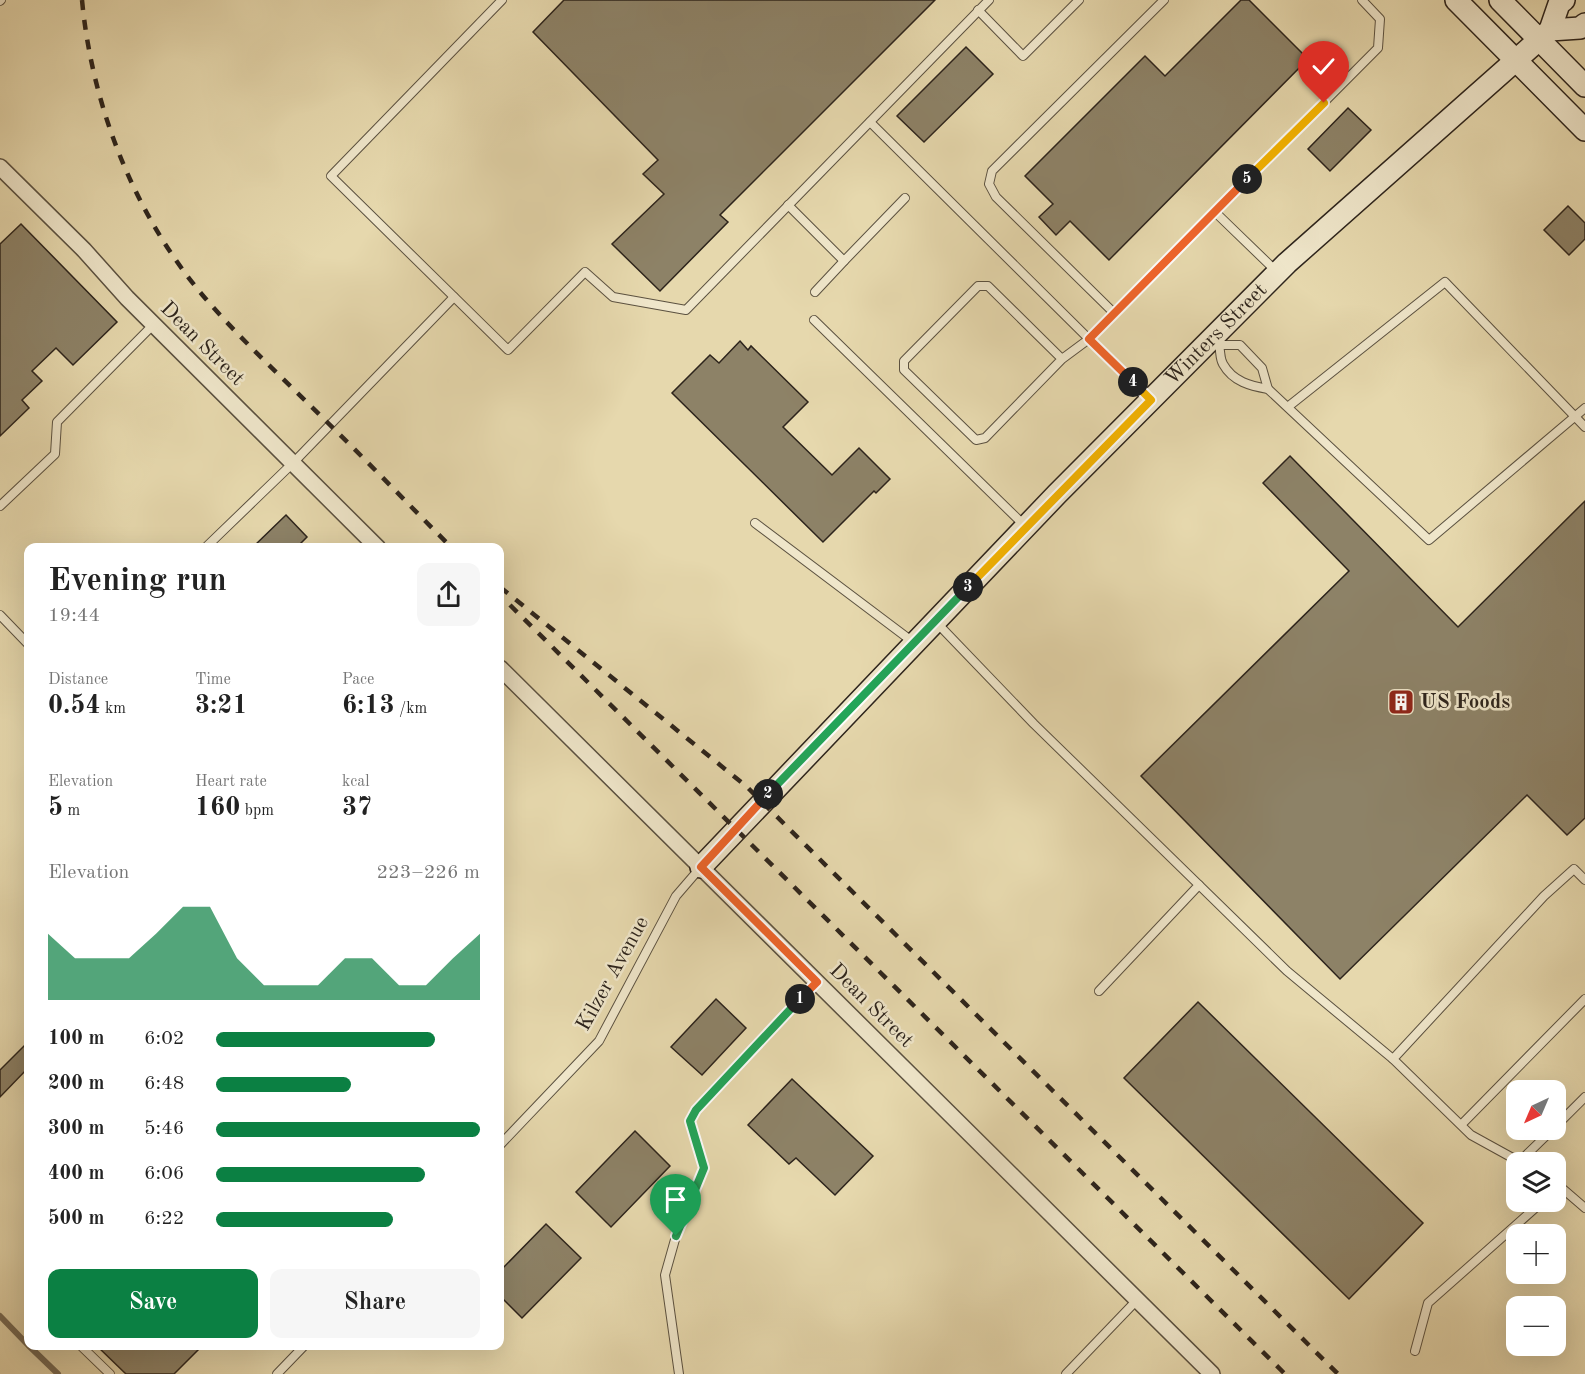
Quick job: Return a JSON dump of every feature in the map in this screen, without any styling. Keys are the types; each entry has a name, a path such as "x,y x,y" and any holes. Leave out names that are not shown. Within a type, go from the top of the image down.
{"street":[{"path":"1456,0 1585,130"},
{"path":"1500,0 1544,35 1585,86"},
{"name":"Winters Street","path":"701,867 1026,527 1151,400 1217,341 1277,272 1544,35 1559,4 1564,0"},
{"path":"1544,35 1581,28 1585,24"},
{"name":"Dean Street","path":"0,166 84,250 153,325 373,543"},
{"name":"Dean Street","path":"504,672 1212,1374"}],"lane":[{"path":"502,0 331,176 508,350 585,272 614,297 686,310 988,0"},
{"path":"978,10 1023,56 1079,0"},
{"path":"1114,313 996,197 989,184 992,171 1164,0"},
{"path":"1062,359 988,286 978,286 904,361 904,370 976,440 985,438 1062,359 1089,339 1378,48 1380,19 1362,0"},
{"path":"870,122 1151,400"},
{"path":"815,292 905,198"},
{"path":"788,205 844,261"},
{"path":"1215,212 1277,272"},
{"path":"1289,406 1444,282 1585,427"},
{"path":"210,543 293,463 454,297"},
{"path":"814,320 1026,527"},
{"path":"0,506 55,454 57,422 153,325"},
{"path":"1268,388 1244,385 1223,364 1217,341 1240,345 1262,368 1268,388 1429,540 1576,418 1585,408"},
{"path":"755,523 914,643"},
{"path":"0,615 24,640"},
{"path":"935,621 1034,724 1287,971 1394,1059 1472,1135 1506,1154"},
{"name":"Kilzer Avenue","path":"504,1141 599,1041 676,896 701,867"},
{"path":"1394,1059 1544,896 1574,869 1585,880"},
{"path":"1099,991 1199,885"},
{"path":"679,1374 665,1275 676,1236 704,1168 690,1121 696,1110 817,982"},
{"path":"1462,1124 1585,999"},
{"path":"1566,1116 1585,1097"},
{"path":"1530,1152 1542,1140"},
{"path":"1566,1193 1585,1208"},
{"path":"1415,1351 1428,1303 1531,1212"},
{"path":"1066,1374 1137,1300"},
{"path":"85,1350 110,1374"},
{"path":"277,1374 300,1350"}],"building":[{"path":"564,0 935,0 720,215 728,222 660,291 612,244 664,194 643,174 658,160 533,32"},
{"path":"1241,0 1249,0 1308,59 1109,260 1070,221 1056,235 1039,217 1053,204 1025,176 1145,56 1165,76"},
{"path":"966,47 993,74 924,142 897,116"},
{"path":"1348,108 1371,130 1330,171 1308,149"},
{"path":"1568,206 1585,223 1585,239 1569,255 1544,230"},
{"path":"21,224 117,322 73,365 56,348 32,371 42,381 22,400 29,408 0,436 0,244"},
{"path":"740,341 748,350 751,346 808,402 783,427 832,475 859,448 890,479 876,493 874,491 823,542 672,393 710,355 719,363"},
{"name":"US Foods","path":"1290,456 1458,627 1585,501 1585,818 1567,835 1527,795 1340,979 1141,776 1349,571 1263,483"},
{"path":"286,515 307,537 301,543 257,543"},
{"path":"716,999 746,1028 702,1075 671,1047"},
{"path":"1198,1002 1423,1223 1349,1299 1124,1078"},
{"path":"24,1046 24,1072 0,1097 0,1070"},
{"path":"792,1079 873,1156 835,1195 796,1158 789,1164 748,1125"},
{"path":"635,1131 670,1166 611,1227 576,1192"},
{"path":"546,1224 581,1258 522,1318 504,1300 504,1267"},
{"path":"101,1350 198,1350 174,1374 126,1374"}],"waterway":[{"path":"0,1316 24,1341"},
{"path":"33,1350 58,1374"}],"railway":[{"path":"82,0 87,40 107,120 138,196 180,266 234,330 447,543"},
{"path":"504,590 746,786 1338,1374"},
{"path":"510,605 1285,1374"}],"place":[{"name":"US Foods","path":"1401,702"}],"route":[{"path":"676,1236 704,1168 690,1121 696,1110 786,1012 817,982 701,867 1057,494 1151,400 1089,339 1324,103"}]}
